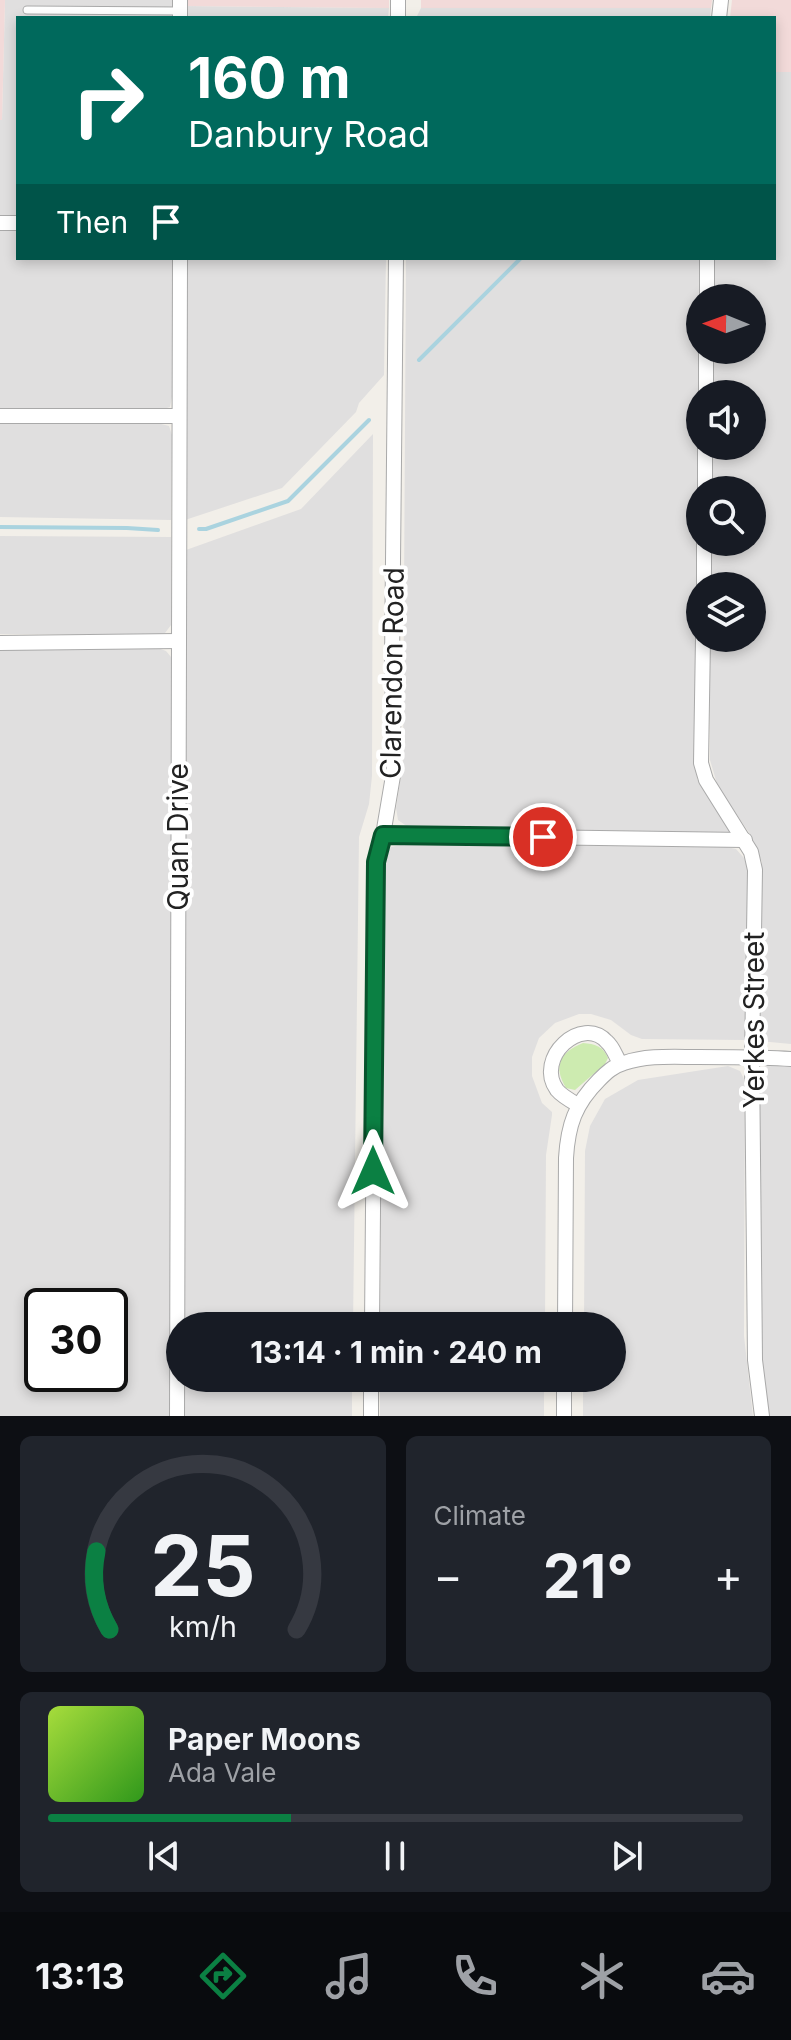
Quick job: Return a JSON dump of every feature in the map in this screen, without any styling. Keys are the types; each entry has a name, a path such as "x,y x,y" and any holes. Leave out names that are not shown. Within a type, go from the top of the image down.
{"street":[{"name":"Quan Drive","path":"177,1416 180,260"},
{"name":"Clarendon Road","path":"372,1312 376,862 394,770 392,646 396,260"},
{"path":"707,260 707,284"},
{"path":"0,416 179,416"},
{"path":"0,643 178,641"},
{"name":"Yerkes Street","path":"703,652 701,763 706,780 745,840 755,870 752,1057 755,1360 762,1416"},
{"path":"383,835 745,840"},
{"path":"578,1105 558,1092 551,1076 552,1059 560,1045 577,1035 594,1034 607,1040 620,1063"},
{"path":"565,1312 568,1134 578,1105 591,1087 620,1063 640,1058 791,1059"},
{"path":"371,1392 371,1416"},
{"path":"564,1392 564,1416"}],"lane":[{"path":"27,10 180,10"}],"shaded area":[{"path":"0,0 5,0 2,120 0,120"},
{"path":"5,0 173,0 172,16 16,16 16,217 0,217"},
{"path":"187,0 389,0 389,8 187,6"},
{"path":"421,0 712,0 711,8 421,8"},
{"path":"732,0 791,0 791,72 776,72 776,16 730,16"},
{"path":"187,6 389,8 388,16 187,16"},
{"path":"421,8 711,8 710,16 417,16"},
{"path":"776,72 791,72 791,1044 760,1041 762,862 750,834 718,787 710,760 710,652 766,652 766,572 710,572 710,556 766,556 766,476 711,476 711,460 766,460 766,380 711,380 711,364 766,364 766,284 712,284 712,260 776,260"},
{"path":"0,231 16,231 16,260 172,260 170,407 161,410 0,410"},
{"path":"186,260 386,260 384,375 359,403 356,412 282,488 185,520"},
{"path":"406,260 699,260 699,284 686,284 686,364 699,364 699,380 686,380 686,460 698,460 698,476 686,476 686,556 698,556 698,572 686,572 686,652 697,652 697,779 732,833 408,827 398,820 396,808 403,762"},
{"path":"0,423 157,423 169,426 172,435 171,520 0,517"},
{"path":"373,434 372,776 369,804 359,837 353,1312 184,1312 186,550 301,509"},
{"path":"0,536 171,537 171,625 165,633 155,635 0,634"},
{"path":"158,648 171,657 171,1312 166,1312 166,1392 171,1392 171,1416 0,1416 0,649"},
{"path":"722,846 736,849 748,869 744,1040 642,1039 611,1020 591,1014 579,1014 555,1023 539,1038 532,1057 532,1076 542,1103 552,1112 546,1155 545,1312 380,1312 384,865 391,847"},
{"path":"768,1065 791,1066 791,1416 767,1416 760,1373 759,1077 762,1068"},
{"path":"728,1066 740,1071 745,1081 744,1336 753,1416 583,1416 583,1392 626,1392 626,1312 584,1312 585,1151 590,1126 605,1099 638,1080"},
{"path":"184,1392 352,1392 352,1416 184,1416"},
{"path":"380,1392 544,1392 544,1416 380,1416"}],"green space":[{"path":"583,1043 598,1046 608,1058 575,1090 566,1088 560,1073 561,1060"}],"waterway":[{"path":"419,360 519,260"},
{"path":"199,529 288,501 369,420"},
{"path":"0,527 158,530"}],"route":[{"path":"373,1171 376,862 383,835 543,837"}]}
